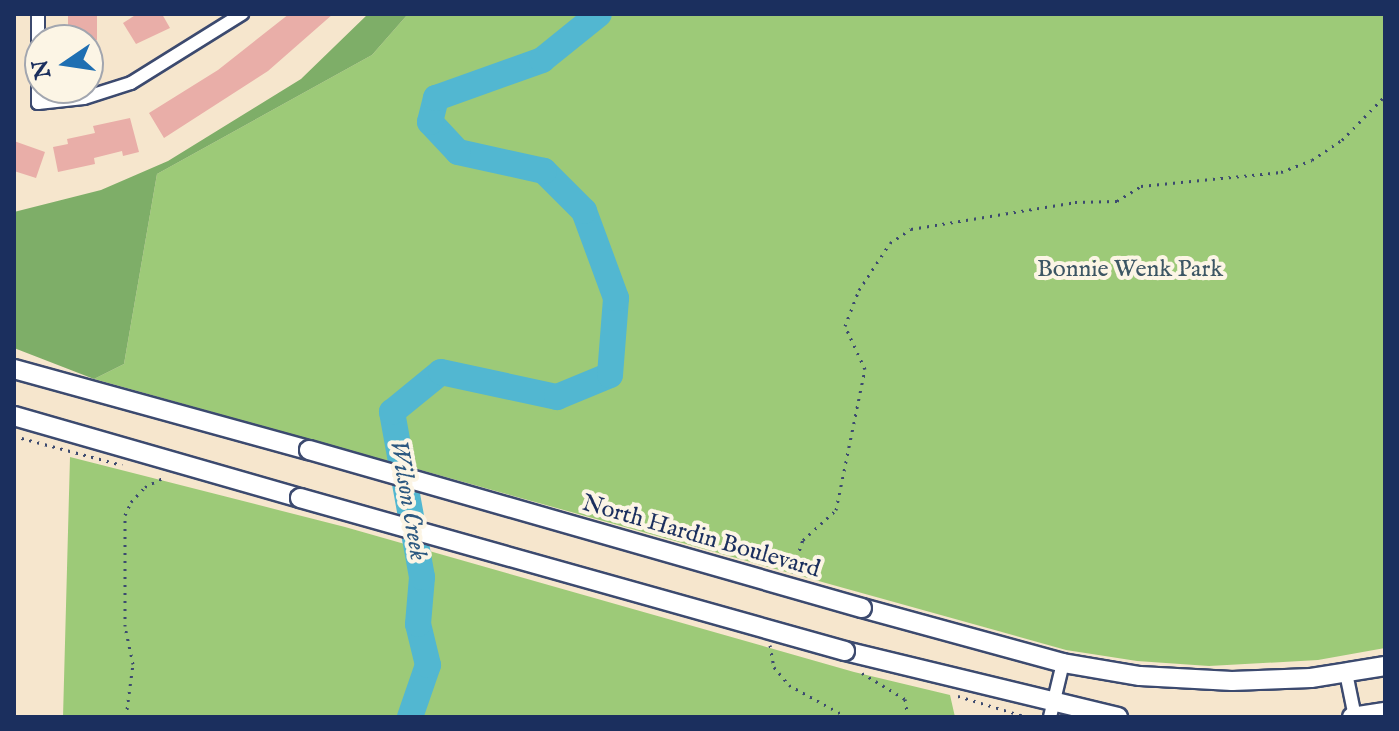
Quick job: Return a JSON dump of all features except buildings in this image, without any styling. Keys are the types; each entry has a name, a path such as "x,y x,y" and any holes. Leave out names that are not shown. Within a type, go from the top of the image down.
{"main road":[{"name":"North Hardin Boulevard","path":"14,369 1063,663 1140,676 1232,681 1346,673 1385,666"},
{"path":"14,416 1052,710 1118,717"},
{"path":"1354,717 1385,712"}],"street":[{"path":"38,14 38,103 84,98 131,83 242,14"},
{"path":"1052,710 1063,663"},
{"path":"1346,673 1354,717"}],"path":[{"path":"788,584 803,540 836,510 865,369 845,326 859,290 890,243 911,229 1075,202 1117,201 1141,186 1281,172 1312,160 1342,140 1385,96"},
{"path":"14,436 100,461"},
{"path":"126,717 133,664 125,626 125,515 131,502 145,487 166,477"},
{"path":"771,643 770,655 774,667 789,685 847,717"},
{"path":"856,666 865,676 905,699 908,717"},
{"path":"952,694 1027,717"}],"green space":[{"path":"368,14 408,14 372,55 157,174 124,364 94,379 14,348 14,212 101,190 168,161 301,79"},
{"name":"Bonnie Wenk Park","path":"408,14 1385,14 1385,648 1318,660 1209,666 1137,661 1066,650 94,379 124,364 157,174 372,55"},
{"path":"70,457 345,527 854,672 950,695 955,717 63,717"}],"waterway":[{"name":"Wilson Creek","path":"410,717 428,665 418,624 422,577 392,412 441,372 557,397 610,375 616,298 584,211 544,171 458,152 430,122 436,98 542,60 599,14"}]}
